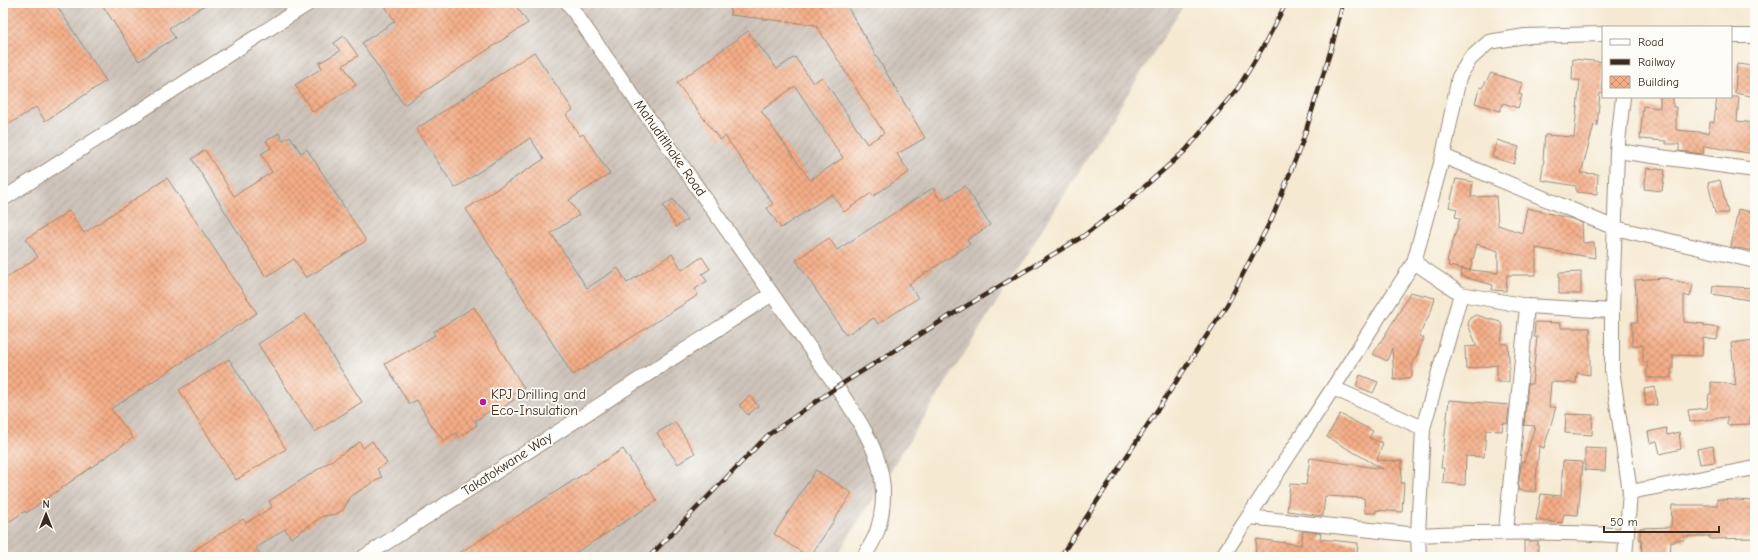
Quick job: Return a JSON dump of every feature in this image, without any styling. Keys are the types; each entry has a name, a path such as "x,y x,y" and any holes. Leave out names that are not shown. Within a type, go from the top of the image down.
{"street":[{"path":"3,199 309,3"},
{"name":"Mahuditlhake Road","path":"568,3 837,387 873,446 882,473 883,504 876,534 864,557"},
{"path":"1222,557 1414,262 1443,156 1459,78 1470,59 1489,42 1525,36 1602,34"},
{"path":"1732,36 1755,36"},
{"path":"1623,98 1618,151 1612,312 1612,370 1630,492 1626,557"},
{"path":"1618,151 1755,170"},
{"path":"1443,156 1615,228 1755,261"},
{"path":"1414,262 1461,294 1527,306 1612,312"},
{"name":"Takatokwane Way","path":"364,557 772,294"},
{"path":"1419,557 1418,534 1423,428 1461,294"},
{"path":"1506,531 1527,306"},
{"path":"1333,388 1423,428"},
{"path":"1630,492 1755,468"},
{"path":"1249,517 1418,534 1506,531 1574,532 1627,536"}],"shaded area":[{"path":"3,3 1185,3 836,557 3,557"}],"building":[{"path":"3,3 55,3 106,81 45,121 36,107 3,128"},
{"path":"101,3 208,3 169,28 175,38 139,61"},
{"path":"383,3 514,3 528,23 404,105 362,43 395,21"},
{"path":"731,3 845,3 925,138 897,154 909,172 873,196 871,193 844,212 832,194 781,228 767,208 773,204 725,136 720,140 677,83 748,31 777,69 795,57 813,83 822,77 867,144 884,133 816,25 730,15","holes":["795,86 843,158 810,180 761,111"]},
{"path":"344,36 358,56 343,65 356,85 313,112 295,85 322,68 319,63 340,51 334,43"},
{"path":"534,52 573,110 566,115 580,136 583,134 610,174 569,200 579,215 551,233 587,288 618,268 627,283 672,254 682,270 702,257 710,269 702,274 707,281 695,289 698,295 573,375 466,209 544,159 530,138 455,188 416,129"},
{"path":"1573,59 1602,62 1602,94 1600,93 1597,126 1594,125 1581,173 1598,174 1597,194 1576,192 1576,186 1541,180 1544,160 1545,135 1574,137 1580,80 1572,80"},
{"path":"1737,64 1755,66 1755,97 1735,93"},
{"path":"1491,73 1522,83 1519,94 1522,95 1518,108 1503,103 1500,111 1475,103 1480,87 1482,88"},
{"path":"1739,97 1737,121 1755,123 1755,154 1704,146 1703,154 1679,151 1679,144 1666,144 1666,141 1640,139 1643,106 1660,108 1660,98 1673,98 1673,107 1676,107 1676,130 1709,133 1710,122 1714,122 1717,98"},
{"path":"279,133 283,141 290,136 301,153 307,149 366,241 306,278 294,259 266,277 192,159 205,150 234,196 272,172 261,154 271,148 266,141"},
{"path":"1497,140 1519,147 1514,164 1492,157"},
{"path":"1647,168 1665,170 1662,191 1644,189"},
{"path":"167,178 257,313 111,409 133,438 26,513 25,511 3,526 3,280 38,257 26,239 69,211 84,233"},
{"path":"1456,179 1473,182 1471,197 1496,196 1498,225 1522,233 1527,208 1572,219 1582,223 1583,243 1594,242 1595,258 1536,248 1536,275 1507,275 1506,291 1492,290 1493,285 1461,276 1462,269 1468,270 1448,266 1449,262 1447,261 1460,218 1455,217 1457,209 1449,207","holes":["1477,244 1498,251 1498,273 1470,270"]},
{"path":"1720,180 1728,213 1715,213 1708,183"},
{"path":"965,186 990,225 967,240 970,244 909,284 918,298 878,324 874,318 846,335 796,260 829,238 837,250 933,188 941,201"},
{"path":"673,199 687,220 676,227 663,206"},
{"path":"1738,209 1755,213 1755,251 1731,247"},
{"path":"1581,272 1581,294 1559,294 1559,273"},
{"path":"1665,278 1693,285 1690,297 1684,295 1684,322 1704,324 1704,326 1719,328 1717,340 1703,338 1702,356 1673,355 1673,369 1671,369 1671,378 1647,378 1647,362 1643,362 1643,345 1632,345 1632,322 1638,322 1635,280"},
{"path":"1713,286 1755,288 1755,301 1712,294"},
{"path":"1410,292 1435,298 1432,309 1419,336 1424,338 1412,366 1412,377 1394,380 1392,348 1387,361 1373,354"},
{"path":"474,307 524,388 511,396 514,400 497,411 494,408 475,421 477,425 459,437 456,433 444,441 432,426 417,400 409,404 385,364 435,335 433,332"},
{"path":"305,314 362,402 315,432 258,344"},
{"path":"1476,315 1500,322 1503,326 1501,344 1508,344 1509,382 1497,382 1497,365 1466,369 1465,347 1477,346 1468,325 1470,318"},
{"path":"1535,322 1561,323 1561,328 1590,328 1590,375 1577,373 1576,383 1551,382 1549,407 1556,407 1544,448 1539,446 1535,492 1518,490 1521,462 1524,462 1535,426 1524,425 1528,384 1532,384 1537,337 1534,337"},
{"path":"1755,340 1755,413 1750,413 1750,424 1727,425 1727,417 1690,422 1688,410 1707,408 1709,394 1711,394 1711,382 1725,383 1736,386 1731,343"},
{"path":"229,359 286,449 236,480 179,390"},
{"path":"1360,375 1378,382 1373,393 1356,386"},
{"path":"1655,387 1657,405 1646,406 1644,389"},
{"path":"750,396 758,406 748,415 739,405"},
{"path":"1449,400 1509,405 1507,424 1503,423 1502,431 1486,430 1484,457 1466,456 1465,485 1443,483 1444,468 1441,468"},
{"path":"1340,414 1373,431 1369,438 1383,443 1377,460 1402,461 1401,483 1404,483 1402,512 1376,510 1376,513 1365,513 1364,498 1325,496 1323,516 1287,511 1290,484 1306,485 1310,458 1383,469 1327,437"},
{"path":"1566,414 1593,415 1592,435 1565,433"},
{"path":"675,422 695,453 678,464 657,433"},
{"path":"1666,428 1667,435 1679,432 1681,449 1660,454 1657,441 1650,443 1648,432"},
{"path":"372,441 387,463 377,469 382,477 351,496 343,510 336,514 323,516 291,538 285,529 256,548 262,557 184,557 243,519 246,523 272,507 269,501 360,442 363,448"},
{"path":"1713,446 1715,462 1700,464 1697,449"},
{"path":"1585,448 1606,449 1605,471 1585,470"},
{"path":"623,449 657,501 569,557 453,557"},
{"path":"1563,461 1583,462 1578,515 1564,514 1562,523 1536,520 1541,494 1561,496"},
{"path":"816,470 852,493 809,557 774,534"},
{"path":"1717,499 1755,501 1755,538 1710,539 1710,536 1684,536 1684,540 1675,540 1675,542 1671,542 1670,557 1641,557 1642,540 1640,540 1640,528 1671,527 1672,505 1717,505"},
{"path":"1303,531 1321,533 1320,539 1358,543 1357,557 1255,557 1257,539 1301,545"},
{"path":"1524,541 1538,541 1538,554 1524,553"}],"railway":[{"path":"649,557 768,435 837,387 943,320 1082,237 1126,203 1186,150 1238,88 1266,42 1286,3"},
{"path":"1060,557 1227,305 1272,218 1302,143 1332,46 1343,3"}],"place":[{"name":"KPJ Drilling and Eco-Insulation","path":"483,402"}]}
